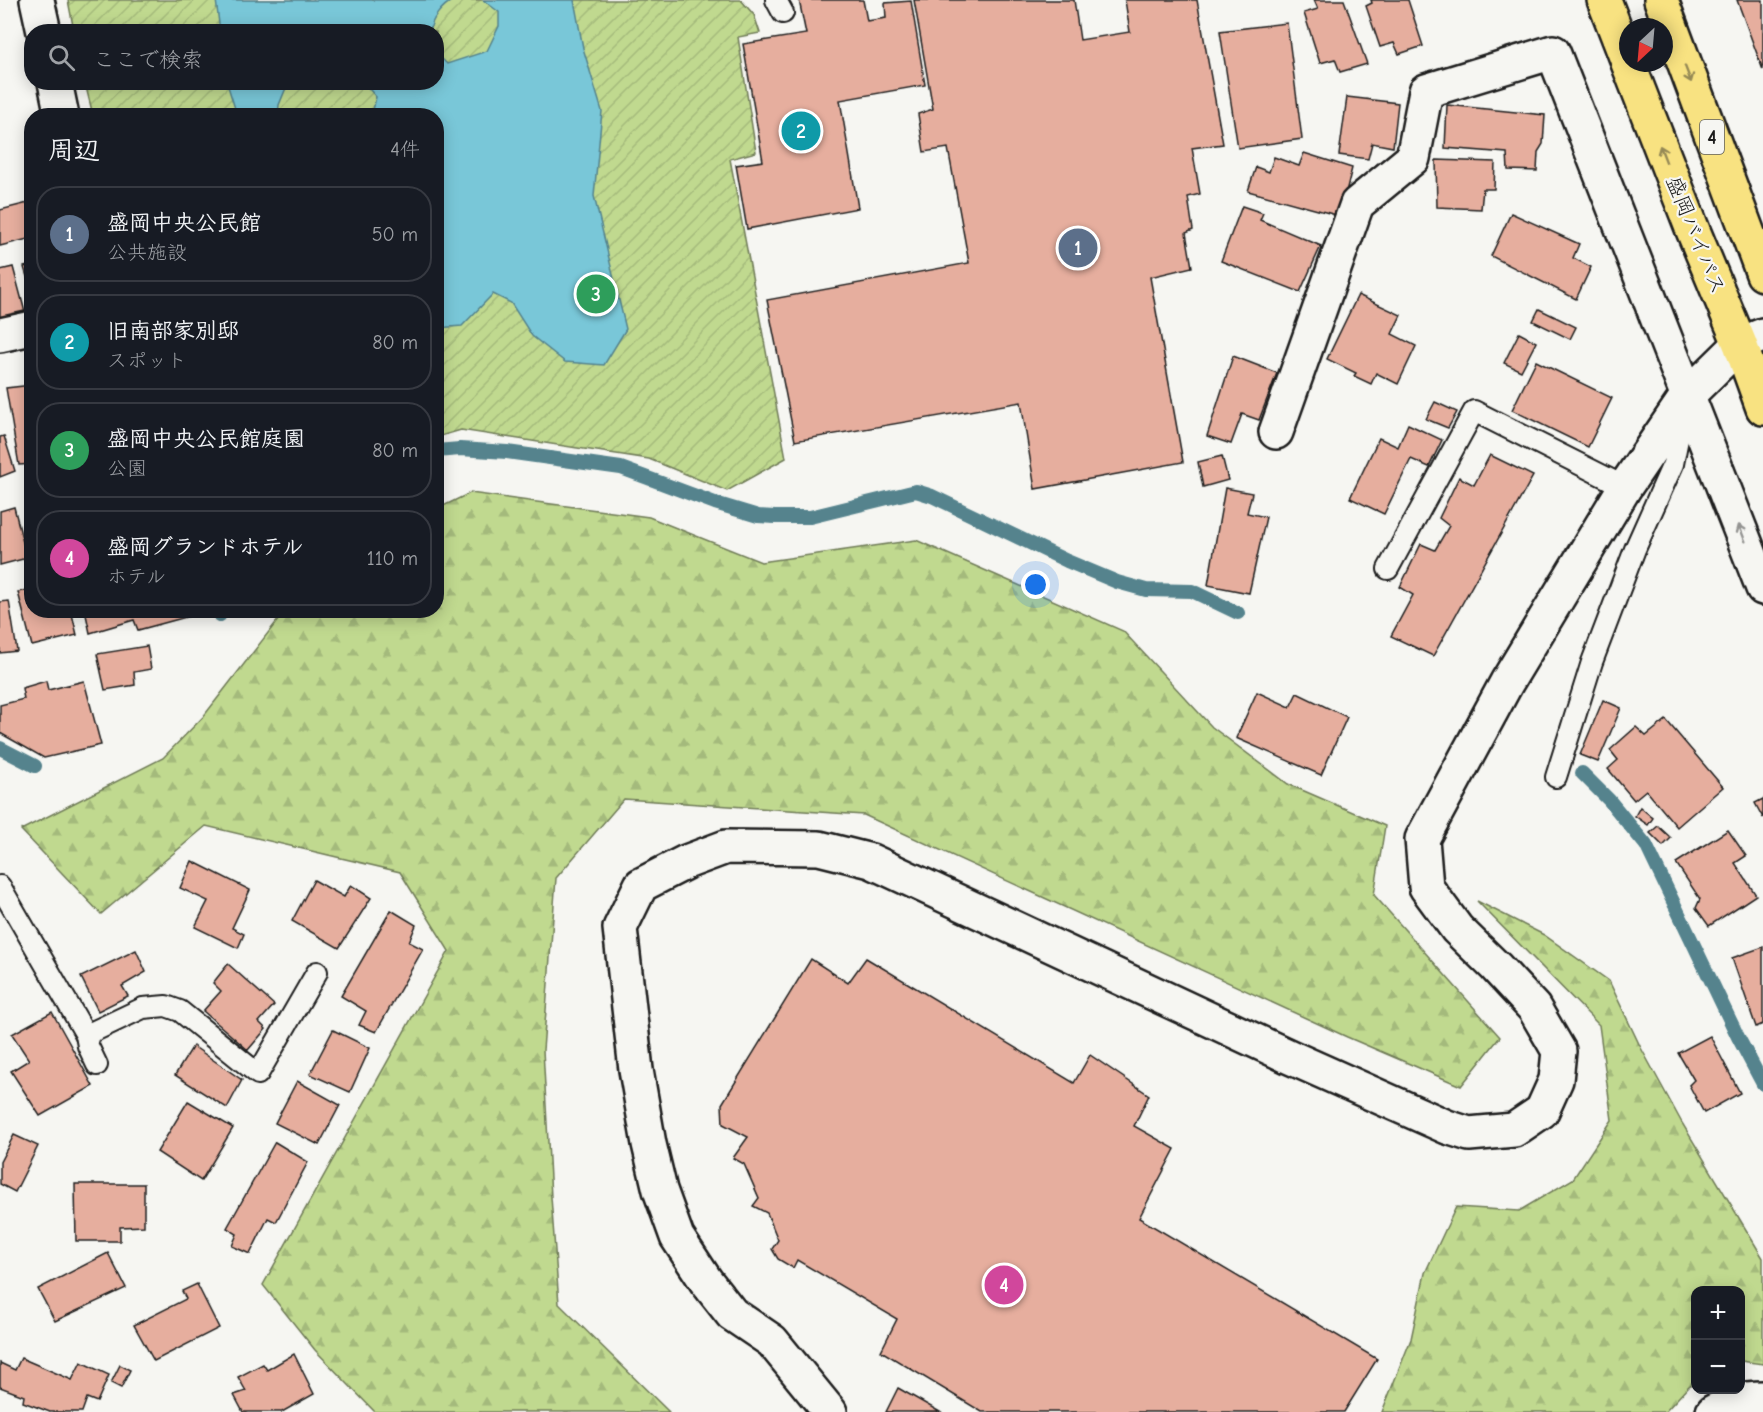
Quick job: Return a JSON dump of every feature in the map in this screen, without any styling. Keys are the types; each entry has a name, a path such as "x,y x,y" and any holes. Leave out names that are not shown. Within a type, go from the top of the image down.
{"highway":[{"name":"盛岡バイパス","path":"1604,0 1619,39"},
{"name":"4","path":"1660,0 1763,274"},
{"name":"盛岡バイパス","path":"1631,72 1692,228 1751,339 1763,408"}],"street":[{"path":"37,0 42,24"},
{"path":"1276,432 1357,204 1413,158 1426,91 1553,52 1763,588"},
{"path":"57,90 60,108"},
{"path":"0,335 24,330"},
{"path":"830,1412 772,1341 732,1314 706,1281 677,1237 660,1190 636,1071 620,928 641,885 686,862 726,848 819,848 871,861 1290,1057 1447,1127 1469,1134 1514,1130 1542,1111 1556,1080 1559,1051 1534,1008 1457,929 1426,887 1422,839 1507,682 1625,487 1687,396 1751,339"},
{"path":"1713,1412 1730,1402 1745,1398 1763,1398"}],"lane":[{"path":"1556,777 1592,662 1635,549 1673,464 1687,396"},
{"path":"1388,569 1474,411 1625,487"},
{"path":"0,886 86,1035 88,1046 97,1065"},
{"path":"86,1035 143,1008 166,1006 180,1011 258,1074 317,972"}],"green space":[{"path":"68,0 741,0 754,15 760,33 738,37 756,152 730,159 786,458 727,491 649,459 461,430 444,435 444,108 91,108 87,90 444,90 444,24 73,24"},
{"path":"470,493 649,517 761,562 916,540 1123,631 1212,727 1288,784 1385,826 1374,895 1500,1037 1461,1086 1347,1037 864,815 624,799 556,878 543,1050 551,1197 559,1304 669,1412 375,1412 315,1350 263,1285 449,951 400,872 206,826 101,914 21,830 163,758 203,717 280,618 444,618 444,506"},
{"path":"1477,901 1544,935 1609,981 1641,1048 1682,1123 1763,1258 1763,1364 1745,1362 1745,1286 1691,1286 1691,1384 1665,1412 1382,1412 1411,1339 1425,1273 1456,1207 1519,1211 1573,1179 1612,1120 1599,1025"}],"water":[{"path":"216,0 453,0 438,13 432,24 219,24"},
{"path":"483,0 574,0 583,48 602,111 594,196 626,329 604,365 565,362 532,336 511,303 493,294 462,326 444,327 444,108 374,108 376,97 370,90 444,90 444,61 447,64 487,51 499,26 499,12"},
{"path":"229,90 285,90 279,108 235,108"}],"building":[{"path":"799,0 863,0 867,21 886,18 885,3 911,1 925,85 840,100 858,208 747,229 736,165 763,161 743,44 806,34"},
{"path":"914,0 1074,0 1080,40 1130,32 1125,0 1197,0 1223,144 1192,148 1200,194 1188,197 1193,230 1186,233 1192,267 1150,277 1183,462 1035,489 1021,402 795,441 767,300 969,263 948,148 924,152 918,114 933,109"},
{"path":"1314,0 1344,0 1367,64 1340,72 1335,59 1320,63 1304,13 1318,9"},
{"path":"1371,0 1408,0 1423,46 1399,54 1394,43 1380,47 1366,6 1372,3"},
{"path":"1737,0 1763,0 1763,70"},
{"path":"1287,23 1302,139 1238,148 1220,31"},
{"path":"1347,97 1398,103 1393,147 1372,143 1368,159 1339,155"},
{"path":"1447,105 1545,115 1543,144 1538,152 1537,171 1508,170 1507,153 1445,148"},
{"path":"1304,153 1352,168 1340,216 1248,191 1256,167 1269,172 1274,157 1299,166"},
{"path":"1436,160 1495,162 1494,189 1483,189 1481,209 1437,207"},
{"path":"24,204 24,240 0,246 0,210"},
{"path":"1242,206 1263,213 1260,220 1321,246 1300,292 1221,261"},
{"path":"1511,213 1579,244 1573,258 1591,267 1576,299 1491,256"},
{"path":"13,267 24,312 0,319 0,270"},
{"path":"1358,295 1401,315 1392,334 1416,346 1398,384 1376,373 1371,384 1354,376 1356,373 1327,359"},
{"path":"1539,309 1576,327 1570,339 1533,321"},
{"path":"1519,333 1536,342 1521,371 1504,363"},
{"path":"1233,356 1277,373 1259,420 1242,414 1231,444 1207,436"},
{"path":"1536,361 1612,398 1588,447 1512,410"},
{"path":"24,386 24,465 19,465 6,388"},
{"path":"1435,402 1457,412 1448,428 1426,419"},
{"path":"1408,424 1442,440 1429,467 1411,459 1384,514 1350,498 1379,438 1398,447"},
{"path":"4,436 15,471 0,477 0,437"},
{"path":"1490,455 1533,476 1433,656 1391,636 1413,595 1400,587 1421,544 1435,550 1449,526 1439,518 1459,477 1474,485"},
{"path":"1222,456 1228,480 1203,487 1198,462"},
{"path":"1225,488 1252,493 1247,513 1266,517 1249,593 1208,585"},
{"path":"14,507 24,546 24,559 0,565 0,511"},
{"path":"24,591 24,615 18,592"},
{"path":"9,601 17,651 0,653 0,602"},
{"path":"25,618 73,618 77,635 32,646"},
{"path":"87,618 183,618 138,630 134,620 90,633"},
{"path":"147,646 151,669 134,672 135,685 105,690 97,654"},
{"path":"46,681 48,690 84,681 101,745 44,758 0,733 0,705 24,699 22,688"},
{"path":"1257,692 1290,707 1297,693 1347,717 1321,775 1236,738"},
{"path":"1603,700 1621,708 1598,762 1580,755"},
{"path":"1666,720 1723,787 1677,827 1646,790 1634,800 1608,769 1618,760 1610,750 1636,727 1646,736"},
{"path":"1763,799 1763,818 1755,803"},
{"path":"1640,807 1653,818 1648,825 1635,816"},
{"path":"1658,826 1671,838 1663,846 1650,833"},
{"path":"1728,830 1746,856 1735,863 1756,895 1709,926 1696,908 1700,899 1676,863"},
{"path":"192,861 250,890 232,928 244,934 238,948 195,927 208,901 180,888"},
{"path":"314,880 344,897 351,885 371,898 339,948 292,921"},
{"path":"391,910 416,925 409,942 423,949 376,1032 359,1025 366,1011 341,996"},
{"path":"1763,947 1763,1024 1756,1027 1732,958"},
{"path":"136,950 146,972 122,986 128,996 98,1011 81,977"},
{"path":"866,958 1074,1083 1090,1055 1149,1095 1134,1126 1175,1149 1139,1218 1377,1359 1344,1412 982,1412 881,1351 897,1319 797,1260 793,1268 778,1259 772,1249 778,1240 767,1213 753,1206 759,1198 744,1164 733,1158 748,1137 723,1124 722,1104 811,959 848,983"},
{"path":"228,964 274,1005 259,1022 266,1029 248,1050 203,1011 221,991 213,983"},
{"path":"52,1012 93,1086 40,1116 11,1071 29,1060 12,1034"},
{"path":"333,1030 370,1048 350,1092 310,1074"},
{"path":"1710,1036 1740,1093 1704,1113 1689,1085 1694,1080 1678,1053"},
{"path":"193,1046 242,1080 227,1108 175,1075"},
{"path":"297,1081 340,1105 319,1145 275,1123"},
{"path":"188,1101 233,1128 201,1181 157,1152"},
{"path":"14,1135 38,1146 15,1192 0,1184 0,1162"},
{"path":"275,1142 308,1162 276,1222 268,1218 250,1254 232,1246 237,1234 227,1228"},
{"path":"75,1184 144,1184 144,1226 120,1227 120,1241 76,1241"},
{"path":"108,1253 126,1288 55,1321 38,1289"},
{"path":"197,1284 219,1328 154,1361 134,1325 186,1299 182,1291"},
{"path":"294,1354 314,1394 282,1412 243,1412 234,1395 246,1391 238,1377 263,1364 267,1370"},
{"path":"21,1358 72,1380 81,1362 109,1375 97,1402 87,1398 82,1412 50,1412 23,1402 24,1396 0,1387 0,1363 15,1370"},
{"path":"120,1365 130,1370 121,1388 111,1383"},
{"path":"898,1388 940,1412 886,1412"}],"waterway":[{"path":"444,450 507,452 621,468 715,503 758,516 810,517 916,491 932,496 1067,561 1117,582 1146,590 1192,591 1238,613"},
{"path":"0,748 35,766"},
{"path":"1582,773 1609,800 1646,845 1763,1084"}],"place":[{"name":"旧南部家別邸","path":"801,131"},
{"name":"盛岡中央公民館","path":"1078,248"},
{"name":"盛岡中央公民館庭園","path":"596,294"},
{"name":"盛岡グランドホテル","path":"1004,1285"}]}
